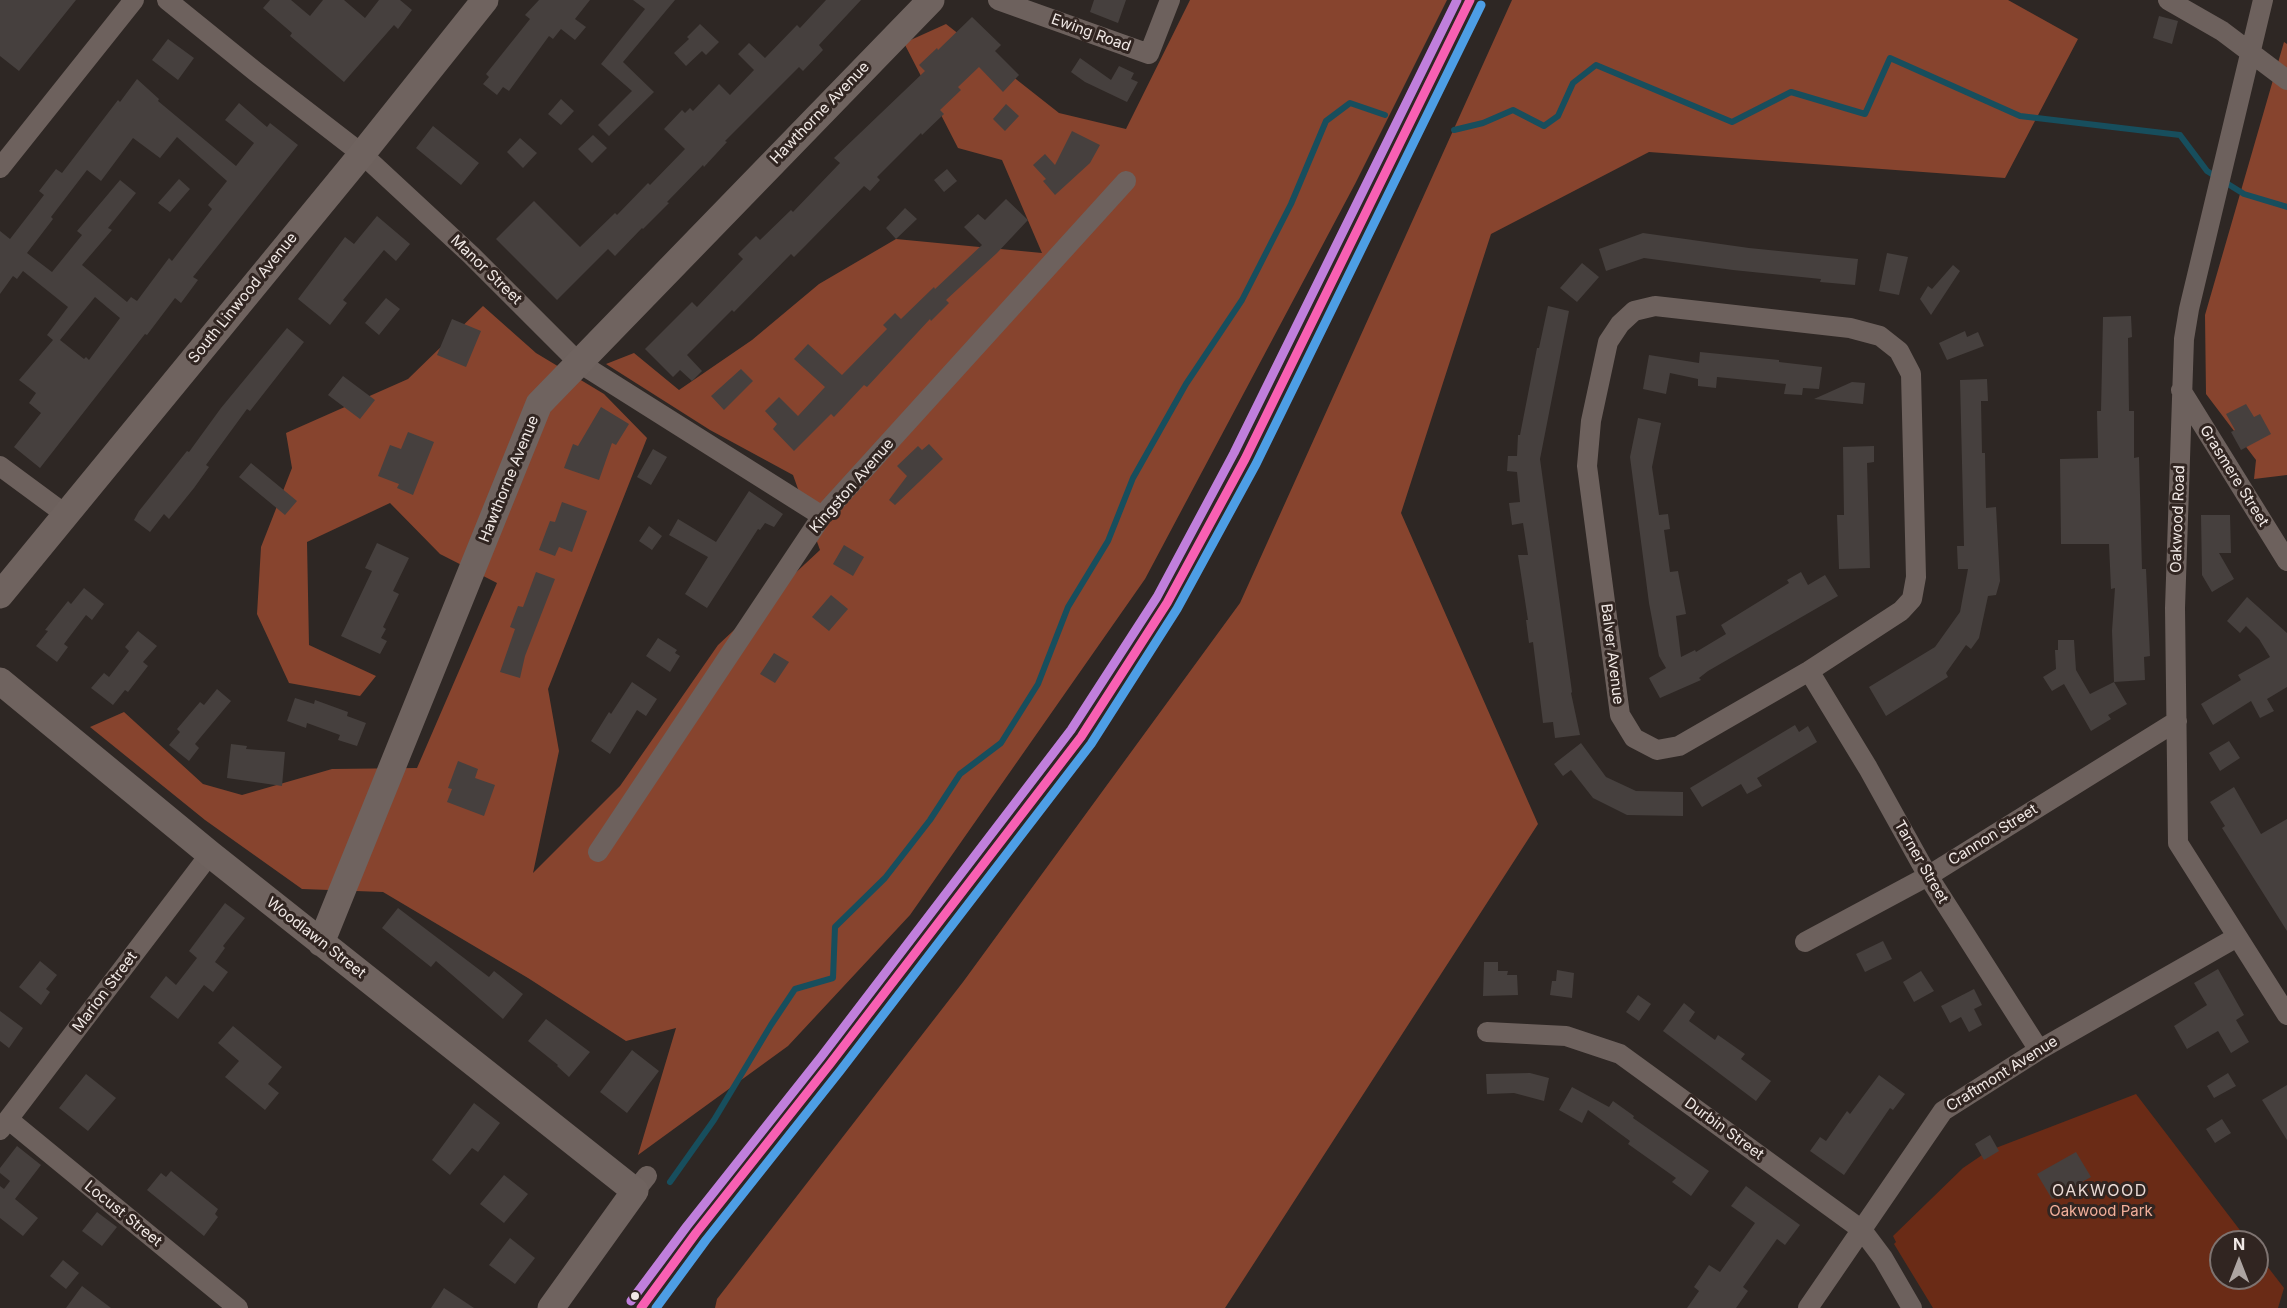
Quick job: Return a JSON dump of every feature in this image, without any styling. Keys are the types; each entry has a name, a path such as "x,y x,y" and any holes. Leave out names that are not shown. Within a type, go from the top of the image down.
{"street":[{"path":"0,168 134,0"},
{"name":"Manor Street","path":"167,0 362,154 471,255 578,362 822,516"},
{"name":"South Linwood Avenue","path":"0,595 362,154 485,0"},
{"name":"Hawthorne Avenue","path":"321,943 539,404 931,0"},
{"name":"Ewing Road","path":"998,0 1149,54 1170,0"},
{"path":"2168,0 2222,31 2287,80"},
{"name":"Oakwood Road","path":"2264,0 2189,309 2184,339 2175,608 2178,843 2287,1015"},
{"name":"Kingston Avenue","path":"598,852 822,516 1126,181"},
{"name":"Balver Avenue","path":"1655,306 1850,328 1880,336 1899,351 1911,374 1916,577 1912,599 1901,611 1809,671 1679,746 1657,750 1634,738 1620,715 1587,466 1591,421 1608,342 1620,324 1634,311 1655,306"},
{"name":"Grasmere Street","path":"2181,390 2287,561"},
{"path":"0,466 65,514"},
{"name":"Tarner Street","path":"1809,671 1868,768 1928,876 2039,1050"},
{"name":"Woodlawn Street","path":"0,681 321,943 641,1183 551,1308"},
{"name":"Cannon Street","path":"1805,942 1928,876 2177,721"},
{"name":"Marion Street","path":"4,1125 210,854"},
{"name":"Craftmont Avenue","path":"1808,1308 1943,1111 2039,1050 2237,937"},
{"name":"Durbin Street","path":"1487,1032 1566,1036 1620,1054 1862,1230 1883,1258 1912,1308"},
{"name":"Locust Street","path":"4,1125 238,1308"}],"green space":[{"name":"Oakwood Park","path":"2136,1094 2240,1230 2209,1230 2209,1290 2269,1290 2269,1269 2284,1288 2278,1308 1933,1308 1894,1244 1896,1242 1893,1236 1963,1168 1988,1151"}],"shaded area":[{"path":"1190,0 1447,0 1355,184 1145,579 910,915 788,1046 638,1155 676,1028 626,1041 528,978 383,892 302,889 205,820 90,727 124,712 203,784 242,795 332,769 417,768 497,583 440,554 390,503 307,542 309,645 376,676 360,696 289,683 257,614 261,547 292,468 286,433 408,379 483,306 536,353 604,394 647,438 548,689 559,751 533,873 620,786 718,645 820,550 793,475 710,430 606,364 634,353 679,390 752,340 819,284 896,239 1042,253 1002,160 958,148 904,43 946,24 1059,113 1126,129"},
{"path":"1512,0 2008,0 2078,39 2005,178 1649,152 1491,234 1401,513 1538,824 1225,1308 715,1308 717,1299 963,982 1240,603"},
{"path":"2284,42 2287,44 2287,475 2254,479 2256,460 2206,394 2205,315"}],"building":[{"path":"0,0 76,0 19,71 0,56"},
{"path":"270,0 291,0 310,16 323,0 344,0 365,18 379,0 400,0 412,10 398,29 394,25 344,82 290,36 292,33 263,8"},
{"path":"539,0 590,0 575,19 586,27 575,40 561,29 553,39 549,36 509,91 503,87 497,95 483,84 489,77 486,74 530,19 525,15"},
{"path":"633,0 675,0 623,62 654,92 609,136 598,125 632,91 601,64 645,9"},
{"path":"826,0 861,0 819,45 823,50 803,71 799,67 725,141 727,142 704,167 703,165 643,229 615,256 608,249 557,300 496,239 534,201 580,247 615,213 617,215 648,183 650,185 685,149 664,129 682,110 685,113 690,108 693,111 719,84 730,95 754,70 738,54 749,43 765,58 797,25 800,28"},
{"path":"1094,0 1126,0 1118,23 1090,12"},
{"path":"2159,16 2178,21 2172,44 2153,38"},
{"path":"972,17 1001,45 995,51 1019,75 1003,92 979,67 958,87 961,90 940,110 944,114 922,135 921,133 877,177 880,180 870,191 864,186 794,257 791,254 734,312 732,310 687,355 702,371 692,381 680,370 673,377 645,349 692,302 697,307 743,259 738,254 756,236 760,240 791,210 793,212 840,163 834,158 925,71 919,65"},
{"path":"700,24 719,42 706,55 702,51 686,66 674,53 689,39 687,37"},
{"path":"168,39 194,58 178,80 152,60"},
{"path":"1080,58 1111,80 1119,66 1134,73 1131,79 1138,82 1127,102 1085,82 1071,72"},
{"path":"137,79 159,99 158,101 236,166 254,143 225,120 239,103 267,127 270,123 298,145 193,277 198,280 181,303 175,298 40,468 14,447 41,413 29,403 36,393 19,380 53,340 47,335 68,307 23,271 17,279 13,276 0,294 0,231 10,239 44,195 39,191 56,169 62,173 118,100 120,102","holes":["177,137 227,181 208,205 212,209 172,261 169,258 137,301 131,297 127,302 82,265 112,230 108,228 136,193 120,180 77,231 82,235 52,272 27,253 87,170 101,181 133,138 160,158","95,297 120,318 89,360 86,357 84,359 60,340"]},
{"path":"561,99 574,111 561,125 548,114"},
{"path":"1006,104 1019,116 1005,131 993,119"},
{"path":"433,126 479,163 461,185 416,148"},
{"path":"1072,131 1100,145 1090,163 1055,195 1043,181 1046,179 1033,165 1045,154 1055,165"},
{"path":"593,135 607,148 592,163 578,149"},
{"path":"520,138 537,153 523,168 507,152"},
{"path":"947,169 957,181 944,192 934,180"},
{"path":"179,179 190,189 170,212 158,203"},
{"path":"1006,199 1028,220 997,253 946,300 949,303 931,321 930,319 867,387 864,385 834,417 831,414 794,451 773,429 777,424 765,411 779,397 798,416 825,387 794,359 808,344 842,375 887,329 883,325 895,313 901,319 982,245 964,227 978,214 985,220"},
{"path":"905,208 917,219 896,239 886,228"},
{"path":"377,216 410,244 396,261 384,250 343,300 347,303 330,325 298,299 345,237 354,244"},
{"path":"1643,233 1749,248 1858,259 1855,285 1644,258 1606,271 1599,249"},
{"path":"1887,253 1908,257 1899,295 1879,291"},
{"path":"1582,263 1599,277 1577,302 1560,288"},
{"path":"1953,265 1960,271 1931,315 1920,299 1928,286 1932,289"},
{"path":"386,298 400,309 379,335 365,323"},
{"path":"1548,306 1569,311 1540,459 1571,693 1580,735 1555,738 1553,722 1543,723 1533,642 1529,643 1526,620 1528,620 1518,555 1528,555 1523,523 1512,525 1509,503 1520,502 1517,472 1507,471 1508,456 1517,456 1518,435 1520,435 1537,348 1539,348"},
{"path":"2131,316 2132,337 2128,338 2129,411 2134,411 2134,458 2139,457 2142,569 2146,569 2150,656 2144,657 2145,680 2114,682 2112,631 2115,588 2111,589 2109,544 2061,544 2060,459 2098,458 2097,411 2101,411 2103,317"},
{"path":"452,319 481,331 466,367 437,355"},
{"path":"287,328 304,342 250,411 247,409 206,465 209,467 169,519 164,514 150,532 134,520 139,511"},
{"path":"1965,331 1967,337 1978,332 1984,346 1947,360 1939,343"},
{"path":"1700,352 1822,367 1819,389 1803,388 1802,395 1784,394 1786,384 1717,377 1716,388 1698,386 1698,379 1670,373 1666,394 1643,389 1649,355 1699,363"},
{"path":"741,369 753,381 724,410 711,396"},
{"path":"343,376 375,400 360,419 328,395"},
{"path":"1987,379 1988,401 1981,401 1982,453 1985,453 1986,508 1996,507 2000,581 1996,595 1988,596 1979,638 1971,649 1966,645 1946,673 1948,677 1886,716 1869,687 1935,647 1960,612 1968,569 1958,569 1957,546 1964,546 1960,380"},
{"path":"1852,382 1865,383 1863,404 1814,399"},
{"path":"2246,404 2254,417 2260,414 2271,434 2241,450 2231,432 2235,430 2226,414"},
{"path":"601,407 629,424 616,445 612,443 599,480 564,468 573,444 578,446"},
{"path":"1638,418 1661,423 1652,467 1659,515 1668,514 1670,529 1664,530 1670,572 1678,571 1686,614 1676,616 1681,657 1695,650 1696,652 1726,634 1721,625 1789,583 1787,580 1801,572 1808,585 1825,575 1838,596 1708,671 1699,678 1701,680 1660,698 1649,678 1666,668 1659,656 1649,603 1630,457"},
{"path":"408,432 434,442 413,495 397,488 399,484 378,476 390,445 401,449"},
{"path":"929,444 943,459 895,505 889,500 907,476 897,466 918,446 922,450"},
{"path":"1874,446 1874,462 1867,463 1870,568 1839,569 1837,515 1844,515 1843,447"},
{"path":"653,449 667,457 651,485 637,477"},
{"path":"251,463 297,501 285,515 239,477"},
{"path":"749,491 783,514 774,527 765,523 760,530 758,529 707,608 685,594 708,557 669,535 678,519 716,542"},
{"path":"562,502 587,511 572,552 559,547 555,556 539,550 550,521 555,522"},
{"path":"2201,515 2230,515 2231,553 2219,553 2234,579 2212,592 2202,575"},
{"path":"649,526 662,536 652,550 639,541"},
{"path":"377,543 409,558 393,591 399,594 383,627 386,629 381,638 387,641 380,654 341,636 372,571 365,568"},
{"path":"844,545 864,557 853,576 833,564"},
{"path":"536,572 555,579 525,656 520,678 500,672 515,629 510,627 518,606 523,607"},
{"path":"84,588 104,604 92,620 86,615 64,644 68,647 57,662 36,646 48,631 45,630 68,601 71,604"},
{"path":"831,595 848,609 829,631 812,617"},
{"path":"2247,597 2287,633 2287,687 2267,699 2274,711 2260,718 2251,701 2213,725 2201,704 2241,680 2238,675 2270,657 2259,639 2246,626 2240,633 2227,621"},
{"path":"138,631 157,646 143,662 148,666 128,692 125,690 113,705 91,688 104,673 109,677 129,651 125,647"},
{"path":"658,638 677,650 675,653 680,656 670,672 646,656"},
{"path":"2058,640 2074,640 2076,670 2090,694 2114,682 2127,704 2108,715 2111,719 2091,731 2064,684 2052,691 2043,677 2056,669 2055,650 2058,650"},
{"path":"774,653 789,662 775,683 760,674"},
{"path":"632,682 657,699 646,716 637,710 610,754 591,741"},
{"path":"217,689 231,701 195,744 199,748 189,761 169,745 180,732 177,729 200,702 204,705"},
{"path":"295,698 314,704 315,700 348,712 347,716 366,723 357,746 338,740 340,735 307,723 306,728 287,721"},
{"path":"1795,725 1799,732 1808,726 1817,742 1757,778 1762,786 1747,794 1741,784 1702,807 1690,788"},
{"path":"2229,741 2240,758 2220,771 2209,753"},
{"path":"1581,743 1606,777 1636,791 1683,792 1683,816 1627,815 1593,798 1571,770 1563,776 1554,764"},
{"path":"231,744 247,746 246,749 285,752 282,786 227,778"},
{"path":"458,761 478,769 475,778 495,785 484,816 447,802 452,789 448,788"},
{"path":"2234,787 2261,834 2287,819 2287,931 2222,828 2225,826 2210,802"},
{"path":"225,903 245,918 223,946 225,948 215,962 228,972 213,992 204,985 178,1019 150,997 166,976 176,985 197,958 189,951"},
{"path":"398,908 489,977 494,971 523,994 503,1019 436,961 431,967 382,928"},
{"path":"1883,941 1892,959 1865,972 1856,954"},
{"path":"40,961 57,975 46,989 50,992 41,1005 19,987"},
{"path":"1484,962 1498,962 1498,971 1508,971 1507,975 1517,975 1518,995 1483,996"},
{"path":"2218,969 2244,1015 2236,1020 2249,1042 2231,1053 2218,1031 2187,1049 2174,1026 2207,1005 2194,983"},
{"path":"1557,970 1574,973 1572,998 1550,995 1552,981 1556,981"},
{"path":"1921,971 1934,991 1914,1002 1903,982"},
{"path":"1974,989 1982,1005 1974,1009 1982,1025 1969,1032 1961,1017 1950,1023 1941,1006"},
{"path":"1638,995 1651,1004 1639,1021 1626,1012"},
{"path":"1684,1003 1695,1012 1689,1021 1715,1040 1718,1035 1745,1054 1741,1059 1771,1081 1756,1101 1663,1031"},
{"path":"0,1011 23,1028 9,1048 0,1041"},
{"path":"546,1019 590,1052 569,1077 528,1041"},
{"path":"233,1026 282,1067 268,1084 279,1093 265,1110 225,1077 239,1061 218,1043"},
{"path":"632,1050 659,1071 627,1113 600,1092"},
{"path":"1530,1073 1549,1078 1544,1101 1514,1093 1487,1094 1486,1074"},
{"path":"2228,1073 2236,1086 2214,1098 2207,1086"},
{"path":"86,1074 116,1098 88,1131 59,1108"},
{"path":"1879,1075 1905,1094 1893,1110 1890,1108 1844,1175 1810,1151 1820,1137 1826,1141 1847,1111 1850,1114"},
{"path":"2287,1085 2287,1140 2262,1100"},
{"path":"1572,1087 1609,1107 1613,1101 1634,1116 1633,1118 1709,1171 1691,1196 1672,1182 1676,1178 1628,1144 1630,1141 1588,1110 1582,1123 1559,1110"},
{"path":"474,1103 500,1123 478,1152 472,1148 450,1175 432,1160"},
{"path":"2222,1119 2231,1133 2215,1143 2206,1129"},
{"path":"1990,1135 1999,1151 1984,1160 1975,1144"},
{"path":"17,1146 41,1165 15,1199 38,1218 23,1236 0,1218 0,1186 4,1189 10,1181 0,1173 0,1168"},
{"path":"2076,1152 2091,1177 2052,1199 2037,1174"},
{"path":"171,1171 218,1209 215,1214 218,1217 204,1236 147,1190 161,1173 166,1177"},
{"path":"504,1175 528,1194 504,1223 480,1204"},
{"path":"1746,1186 1800,1225 1785,1245 1777,1239 1743,1287 1748,1291 1736,1308 1687,1308 1699,1291 1694,1287 1709,1265 1720,1272 1755,1223 1731,1206"},
{"path":"97,1212 117,1227 102,1246 82,1231"},
{"path":"510,1238 535,1258 515,1284 489,1265"},
{"path":"63,1260 79,1273 66,1289 50,1276"},
{"path":"82,1286 111,1308 66,1308"},
{"path":"444,1288 474,1308 431,1308"}],"waterway":[{"path":"1454,130 1483,123 1513,110 1544,126 1558,116 1573,83 1596,65 1732,122 1791,92 1865,114 1890,58 2020,116 2180,135 2207,171 2244,194 2287,207"},
{"path":"670,1182 714,1120 795,989 833,978 835,927 885,878 930,820 960,774 1001,743 1038,684 1068,607 1108,541 1133,478 1186,384 1242,300 1291,204 1326,121 1350,103 1385,115"}],"transit line":[{"path":"631,1301 1071,730 1157,597 1234,453 1457,0"},
{"path":"641,1308 696,1233 830,1064 1081,737 1167,603 1245,459 1470,0"},
{"path":"656,1308 706,1240 840,1071 1091,744 1177,609 1256,464 1481,5"}],"district":[{"name":"OAKWOOD","path":"2100,1191"}]}
